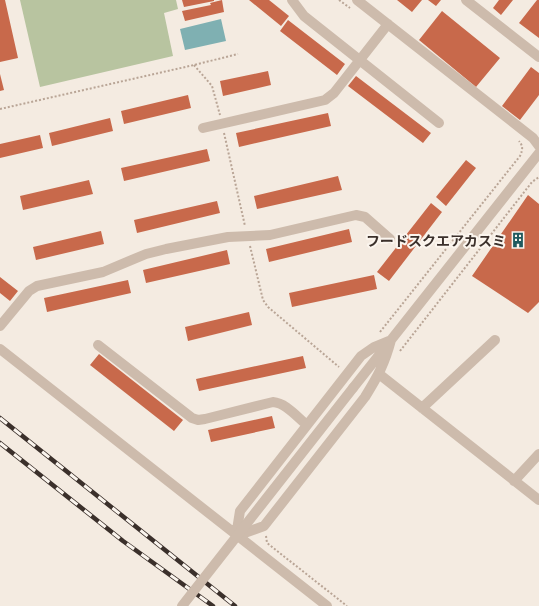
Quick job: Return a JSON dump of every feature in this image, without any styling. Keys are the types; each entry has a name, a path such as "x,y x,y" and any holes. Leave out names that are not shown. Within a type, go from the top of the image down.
{"street":[{"path":"292,0 304,16 439,123"},
{"path":"357,0 533,138 539,146"},
{"path":"466,0 539,57"},
{"path":"203,128 325,100 334,93 388,24"},
{"path":"182,606 539,153"},
{"path":"0,326 29,291 37,286 103,272 146,254 166,249 228,237 270,235 356,215 365,217 390,240"},
{"path":"236,536 264,526 365,397 379,374 386,358 391,340"},
{"path":"236,536 240,511 361,356 374,347 391,340"},
{"path":"422,408 496,340"},
{"path":"98,346 192,418 198,420 205,419 273,402 286,407 307,425"},
{"path":"0,349 327,606"},
{"path":"379,374 539,500"},
{"path":"514,481 539,454"}],"path":[{"path":"0,109 238,54"},
{"path":"379,334 520,156 522,145 517,139"},
{"path":"398,356 400,350 532,182 539,177"},
{"path":"268,530 266,537 267,543 347,606"}],"green space":[{"path":"20,0 176,0 178,9 164,13 173,56 40,87"}],"water":[{"path":"221,19 226,41 185,50 180,29"}],"building":[{"path":"0,0 5,0 18,58 0,62"},
{"path":"182,0 214,0 214,1 184,7"},
{"path":"222,0 224,12 185,21 182,11 211,5 210,3"},
{"path":"249,0 269,0 289,16 281,26"},
{"path":"397,0 422,0 412,12"},
{"path":"428,0 441,0 436,6"},
{"path":"499,0 513,0 501,15 493,8"},
{"path":"537,0 539,0 539,38 519,23"},
{"path":"442,11 500,58 476,87 419,40"},
{"path":"288,20 345,64 337,75 280,31"},
{"path":"531,67 539,73 539,95 520,120 502,106"},
{"path":"268,71 271,85 223,96 220,81"},
{"path":"0,74 4,90 0,91"},
{"path":"356,76 431,133 423,143 348,86"},
{"path":"188,95 191,108 124,124 121,111"},
{"path":"328,113 331,126 239,147 236,133"},
{"path":"110,118 113,131 52,146 49,133"},
{"path":"40,135 43,148 0,158 0,144"},
{"path":"207,149 210,161 124,181 121,168"},
{"path":"466,160 476,168 446,206 436,197"},
{"path":"338,176 342,190 257,209 254,196"},
{"path":"89,180 93,194 23,210 20,196"},
{"name":"フードスクエアカスミ","path":"528,195 539,204 539,302 528,313 472,276"},
{"path":"217,201 220,213 137,233 134,220"},
{"path":"431,203 442,212 389,281 377,272"},
{"path":"349,229 352,242 269,262 266,249"},
{"path":"101,231 104,244 36,260 33,247"},
{"path":"227,250 230,264 146,283 143,270"},
{"path":"374,275 377,289 292,307 289,293"},
{"path":"0,277 18,291 10,301 0,293"},
{"path":"128,280 131,293 47,312 44,298"},
{"path":"249,312 252,325 188,341 185,327"},
{"path":"99,354 183,420 174,431 90,365"},
{"path":"303,356 306,368 199,391 196,379"},
{"path":"272,416 275,428 211,442 208,430"}],"railway":[{"path":"0,418 235,606"},
{"path":"0,443 123,541 213,606"}],"place":[{"name":"フードスクエアカスミ","path":"518,240"}]}
